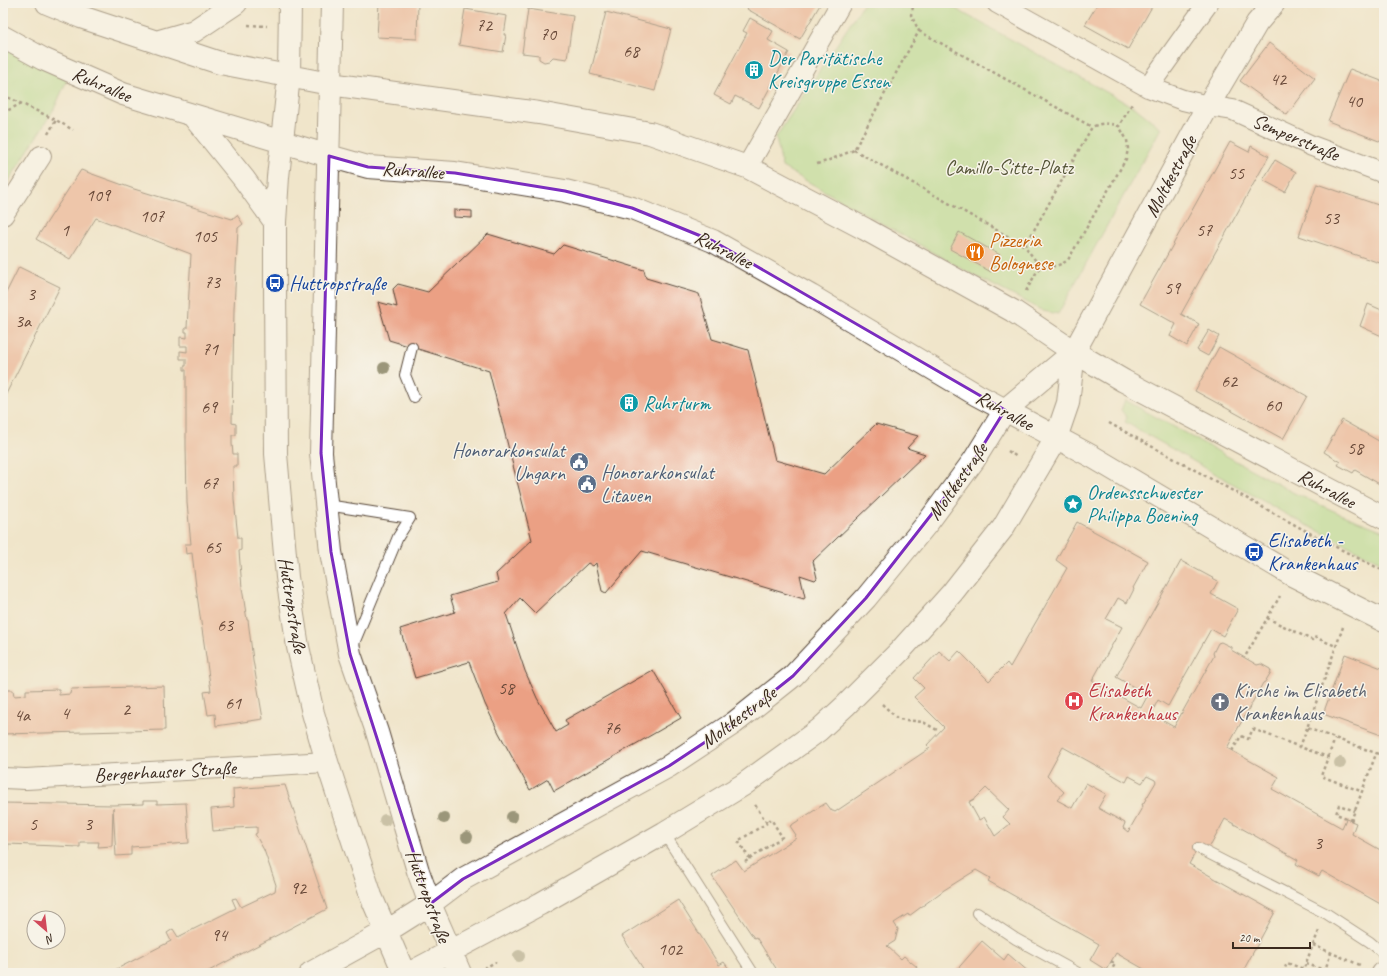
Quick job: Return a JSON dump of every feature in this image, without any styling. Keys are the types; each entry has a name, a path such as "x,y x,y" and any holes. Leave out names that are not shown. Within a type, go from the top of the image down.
{"main road":[{"name":"Ruhrallee","path":"47,3 81,17 220,63 330,84 539,113 650,133 747,167 865,229 1013,312 1074,352 1124,381 1384,518"},
{"path":"156,42 194,31 236,3"},
{"name":"Huttropstraße","path":"290,3 289,76 281,141 275,222 276,454 287,577 298,647 313,713 327,762 371,896 404,973"},
{"name":"Huttropstraße","path":"332,3 321,453 331,552 350,654 377,732 418,871 430,904 460,973"},
{"name":"Moltkestraße","path":"311,973 387,931 430,904 463,879 669,766 734,723 793,676 866,598 929,522 974,460 1005,410 1074,352 1208,106 1257,23 1274,3"},
{"name":"Ruhrallee","path":"3,37 43,59 123,94 329,156 368,167 455,173 565,191 632,208 713,241 811,296 977,395 1099,461 1292,575 1384,621"},
{"path":"193,116 244,179 275,222"},
{"name":"Moltkestraße","path":"410,973 540,904 664,833 743,785 819,730 845,706 895,656 952,593 1003,528 1056,438 1068,403 1074,352"}],"street":[{"path":"747,167 840,3"},
{"path":"997,3 1148,87 1182,100 1208,106"},
{"path":"1148,87 1208,3"},
{"name":"Semperstraße","path":"1208,106 1233,110 1312,146 1384,172"},
{"path":"3,215 41,156"},
{"name":"Bergerhauser Straße","path":"3,778 26,779 327,762"}],"lane":[{"path":"412,347 405,375 414,397"},
{"path":"327,505 410,518 398,537 350,654"},
{"path":"664,833 753,973"},
{"path":"1198,848 1327,914 1370,942 1384,954"},
{"path":"977,913 1016,939 1078,973"}],"path":[{"path":"914,3 911,16 919,31 1092,128"},
{"path":"242,24 290,27"},
{"path":"817,164 854,150 919,31"},
{"path":"1119,126 1135,100 1148,87"},
{"path":"3,95 56,120 73,130"},
{"path":"3,112 20,104"},
{"path":"854,150 1025,246 1040,266 1056,267 1062,265 1068,260 1126,159 1128,149 1127,140 1119,126 1101,123 1092,128 1025,246"},
{"path":"1023,297 1040,266"},
{"path":"1109,423 1384,571"},
{"path":"1005,449 1018,457"},
{"path":"1246,655 1292,575"},
{"path":"1300,747 1352,606"},
{"path":"1267,618 1312,640 1314,637 1336,646"},
{"path":"878,701 898,719 923,722 937,730"},
{"path":"1307,728 1384,756"},
{"path":"1232,751 1241,736 1248,739 1253,729 1328,757"},
{"path":"1335,739 1321,776 1363,792"},
{"path":"1355,811 1339,805 1336,814 1352,820 1376,754"},
{"path":"753,801 767,823"},
{"path":"745,862 750,859 782,837 771,819 738,841 750,859"},
{"path":"1302,973 1318,935"},
{"path":"1313,945 1377,971"},
{"path":"1306,964 1325,970 1331,953"},
{"path":"483,969 496,962"},
{"path":"1110,973 1115,964 1111,962"},
{"path":"1283,973 1286,963 1304,969"}],"highlighted area":[{"path":"329,156 368,167 455,173 565,191 632,208 713,241 1005,410 974,460 866,598 793,676 734,723 669,766 463,879 430,904 350,654 331,552 321,453"}],"green space":[{"name":"Camillo-Sitte-Platz","path":"864,3 945,3 1137,109 1161,128 1058,314 1043,311 964,270 782,167 776,137"},
{"path":"3,46 67,80 54,109 3,190"},
{"path":"1125,400 1294,493 1345,516 1384,531 1384,564 1291,517 1125,422 1127,418 1121,410"}],"building":[{"path":"379,3 418,3 417,39 377,37"},
{"path":"751,3 821,3 800,39 747,9"},
{"path":"1098,3 1154,3 1128,49 1085,25"},
{"path":"465,9 507,16 503,52 459,45"},
{"path":"528,9 573,16 567,59 553,57 549,61 544,62 539,59 539,55 522,53"},
{"path":"606,12 671,29 655,91 590,74"},
{"name":"Der Paritätische Kreisgruppe Essen","path":"750,18 773,31 768,40 789,52 759,108 735,96 731,104 714,95 747,33 743,31"},
{"path":"1269,43 1315,78 1287,115 1240,81"},
{"path":"1350,69 1384,82 1384,143 1328,121"},
{"path":"1230,142 1249,152 1251,146 1269,156 1181,314 1199,324 1187,346 1170,336 1176,324 1140,304"},
{"path":"1275,160 1296,172 1285,192 1263,180"},
{"path":"81,170 134,189 232,219 237,215 243,224 238,228 234,309 232,423 236,424 236,435 232,435 232,444 233,454 237,454 237,466 233,466 234,499 238,538 241,538 241,550 239,551 242,588 263,719 216,726 215,714 208,715 204,692 211,691 192,553 186,554 185,544 191,544 187,503 186,370 184,370 184,366 186,366 186,359 180,359 180,351 187,352 187,346 180,346 180,337 187,338 185,328 187,328 191,254 96,218 70,259 36,239"},
{"path":"1317,184 1384,207 1384,251 1380,263 1299,236"},
{"path":"454,210 472,211 472,218 454,217"},
{"name":"Pizzeria Bolognese","path":"959,232 1000,255 991,272 950,249"},
{"name":"Ruhrturm","path":"488,234 554,254 563,245 644,270 646,278 699,294 712,339 748,350 775,460 824,474 876,424 918,436 907,448 925,454 813,561 817,578 815,580 800,575 805,597 804,599 642,551 606,593 602,591 596,563 593,566 588,563 535,613 520,598 506,614 525,671 537,698 556,732 568,725 565,720 653,670 681,718 554,791 548,779 530,790 485,704 469,662 415,678 400,629 455,612 450,596 498,582 496,574 532,540 489,371 389,340 378,302 397,307 393,289 398,284 428,292"},
{"path":"19,267 60,287 3,400 3,299"},
{"path":"1368,304 1384,311 1384,337 1360,326"},
{"path":"1209,330 1219,336 1208,356 1197,350"},
{"path":"1219,347 1307,396 1283,439 1195,391"},
{"path":"1342,420 1384,444 1384,491 1381,489 1383,486 1355,470 1353,473 1338,465 1340,462 1324,452"},
{"path":"1077,522 1148,561 1133,588 1134,589 1127,603 1118,598 1106,619 1122,627 1092,681 1141,708 1148,695 1116,677 1181,561 1218,581 1211,594 1238,609 1223,636 1211,629 1168,706 1158,700 1151,714 1174,727 1214,656 1213,653 1218,643 1221,642 1231,647 1231,650 1257,665 1261,664 1270,669 1271,672 1263,683 1227,748 1279,777 1272,789 1342,828 1346,819 1356,823 1352,834 1384,852 1384,906 1322,871 1319,876 1296,864 1298,860 1225,819 1211,845 1198,848 1189,864 1275,912 1242,973 1151,973 1116,953 1106,970 1090,960 1099,944 988,881 990,878 976,870 944,890 909,916 908,914 894,923 898,929 895,941 887,946 901,959 904,956 917,967 915,970 918,973 779,973 756,937 754,938 712,876 736,860 744,871 796,838 794,836 796,835 790,826 826,803 832,811 835,812 930,748 927,745 944,727 914,697 924,688 914,678 939,651 950,661 959,651 989,681 1007,663 1010,667 1067,568 1056,560","holes":["1063,747 1126,782 1129,776 1142,783 1147,776 1155,780 1156,782 1142,804 1143,806 1128,832 1123,828 1125,823 1098,808 1106,794 1086,783 1072,808 1057,800 1064,792 1047,776","986,788 1009,810 1003,817 1010,824 995,836 984,817 979,820 969,802 976,798"]},
{"path":"1345,654 1384,669 1384,736 1323,714"},
{"path":"164,686 165,730 3,734 3,690 13,690 14,696 26,695 26,690 59,689 59,695 70,694 71,689"},
{"path":"285,785 327,909 205,973 109,973 171,941 167,933 173,929 178,937 236,908 232,899 236,898 241,907 275,891 276,885 264,850 255,834 257,833 257,827 213,831 211,809 234,807 233,789"},
{"path":"143,801 157,801 157,804 186,803 189,843 131,847 131,855 116,856 113,808 112,846 98,847 99,842 80,842 80,847 8,844 8,850 3,850 3,803 113,805 143,804"},
{"path":"678,900 719,965 724,962 732,973 646,973 622,936"},
{"path":"982,941 1004,960 1008,954 1030,973 954,973"}],"place":[{"name":"Der Paritätische Kreisgruppe Essen","path":"754,70"},
{"name":"Pizzeria Bolognese","path":"975,252"},
{"name":"Huttropstraße","path":"275,283"},
{"name":"Ruhrturm","path":"629,403"},
{"name":"Honorarkonsulat Ungarn","path":"579,462"},
{"name":"Honorarkonsulat Litauen","path":"587,484"},
{"name":"Ordensschwester Philippa Boening","path":"1073,504"},
{"name":"Elisabeth - Krankenhaus","path":"1254,552"},
{"name":"Elisabeth Krankenhaus","path":"1074,701"},
{"name":"Kirche im Elisabeth Krankenhaus","path":"1220,702"}]}
